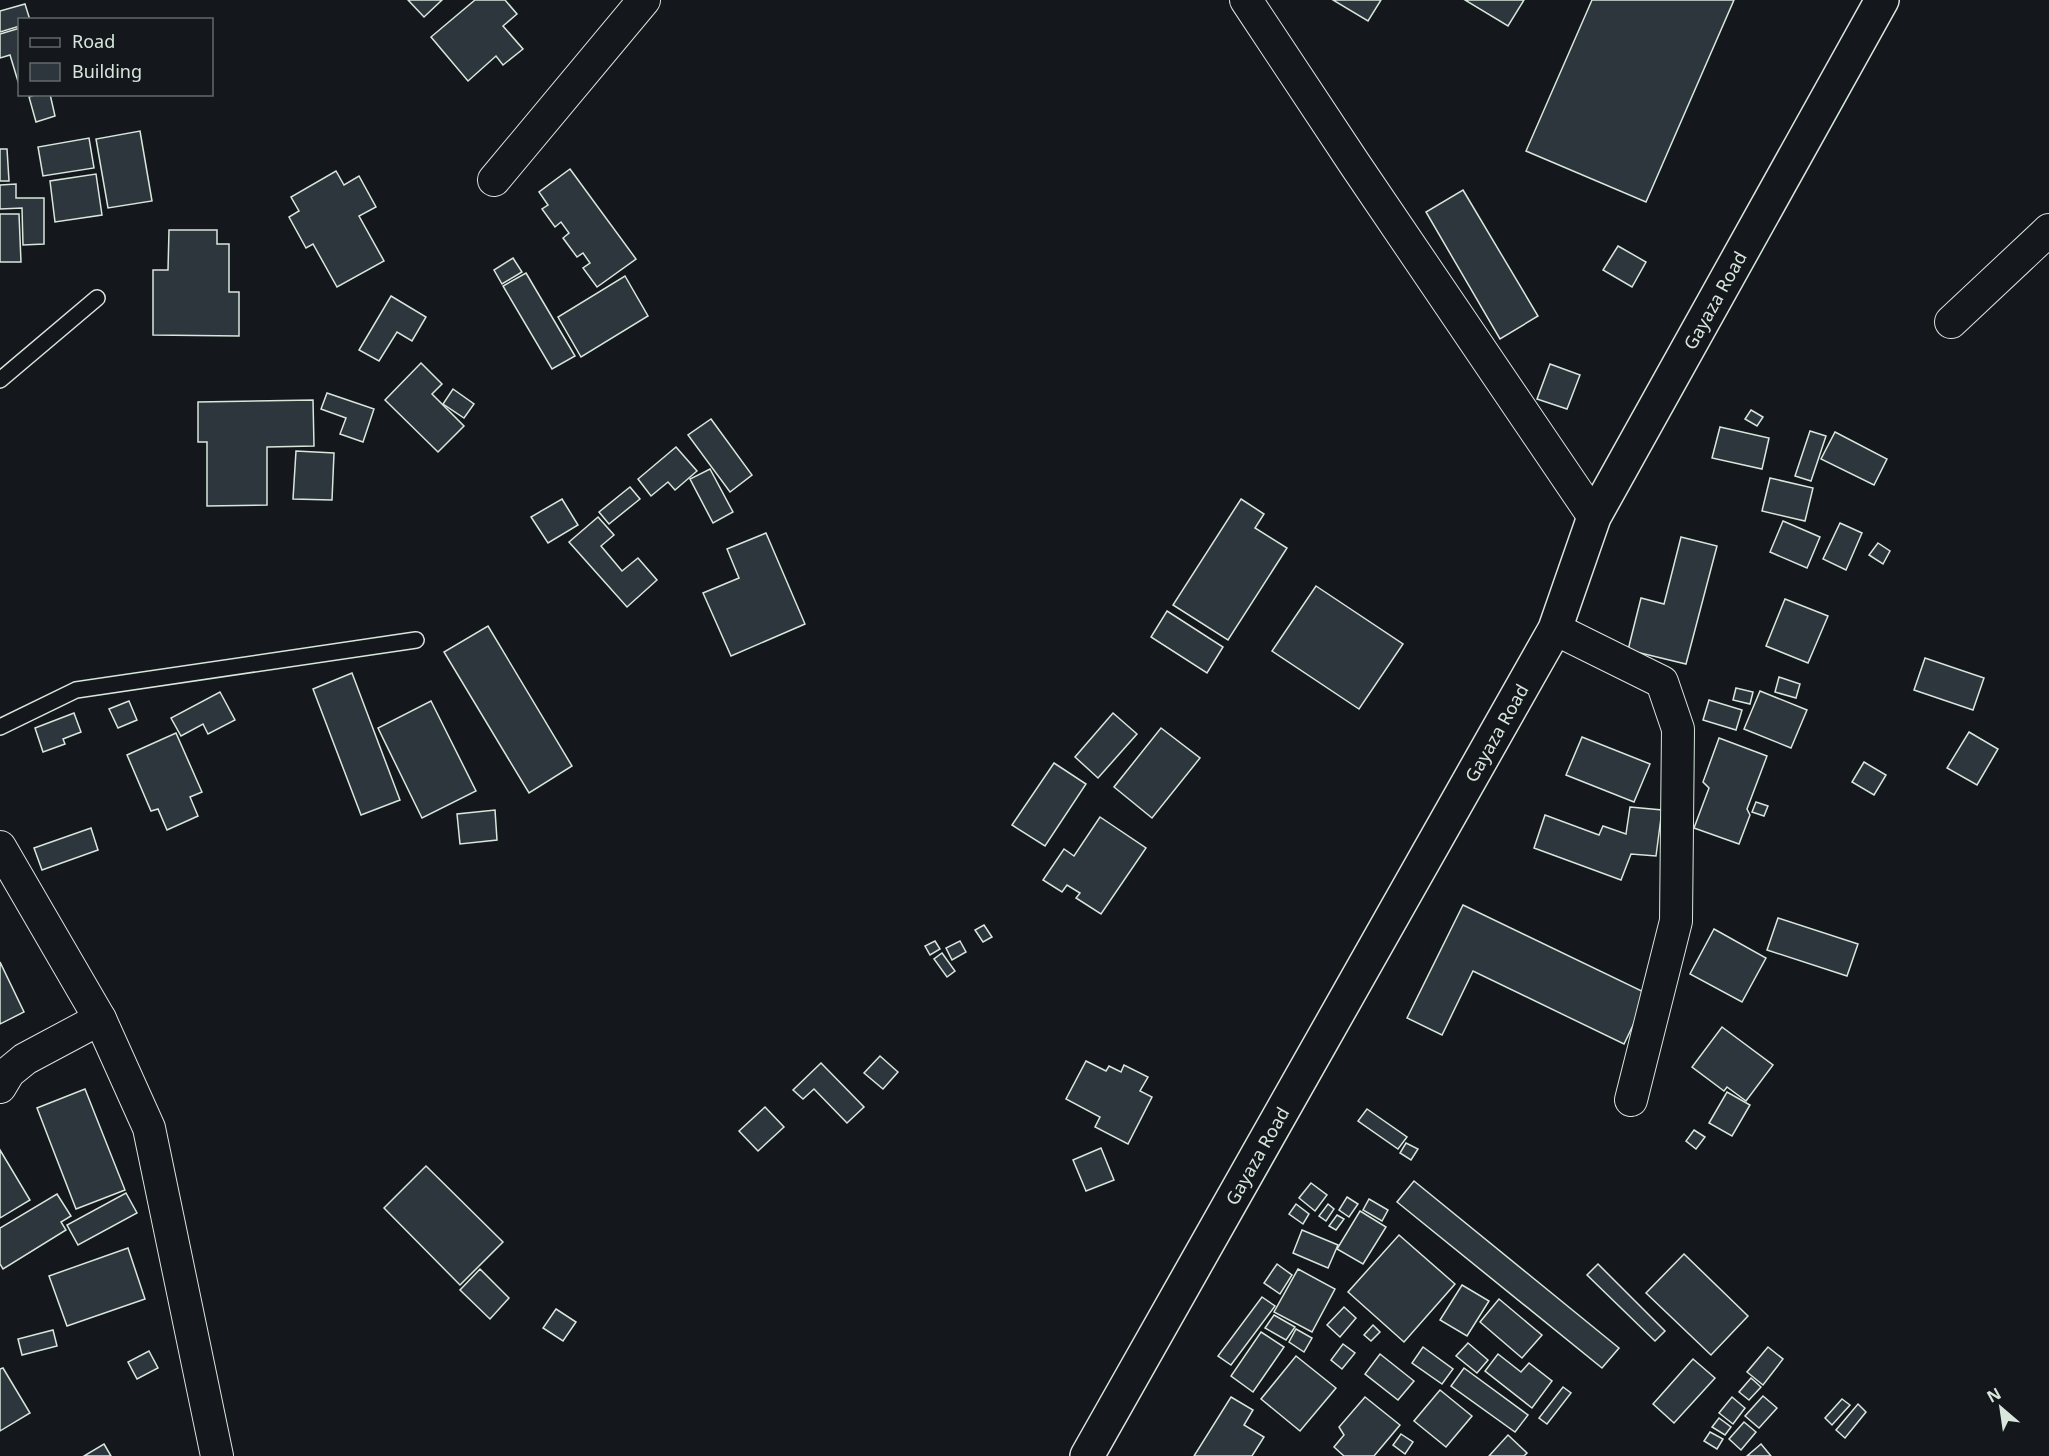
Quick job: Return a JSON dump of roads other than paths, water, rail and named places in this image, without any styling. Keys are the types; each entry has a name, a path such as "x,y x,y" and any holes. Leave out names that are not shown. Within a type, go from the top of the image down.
{"main road":[{"name":"Gayaza Road","path":"1087,1456 1555,629 1594,517 1882,0"}],"street":[{"path":"494,180 644,0"},
{"path":"1246,0 1347,154 1594,517"},
{"path":"1951,322 2049,230"},
{"path":"1555,629 1662,682 1678,729 1676,921 1631,1100"},
{"path":"0,847 100,1019 149,1128 217,1456"},
{"path":"0,1087 9,1072 25,1059 100,1019"}],"lane":[{"path":"0,380 97,298"},
{"path":"0,727 76,690 416,640"}]}
